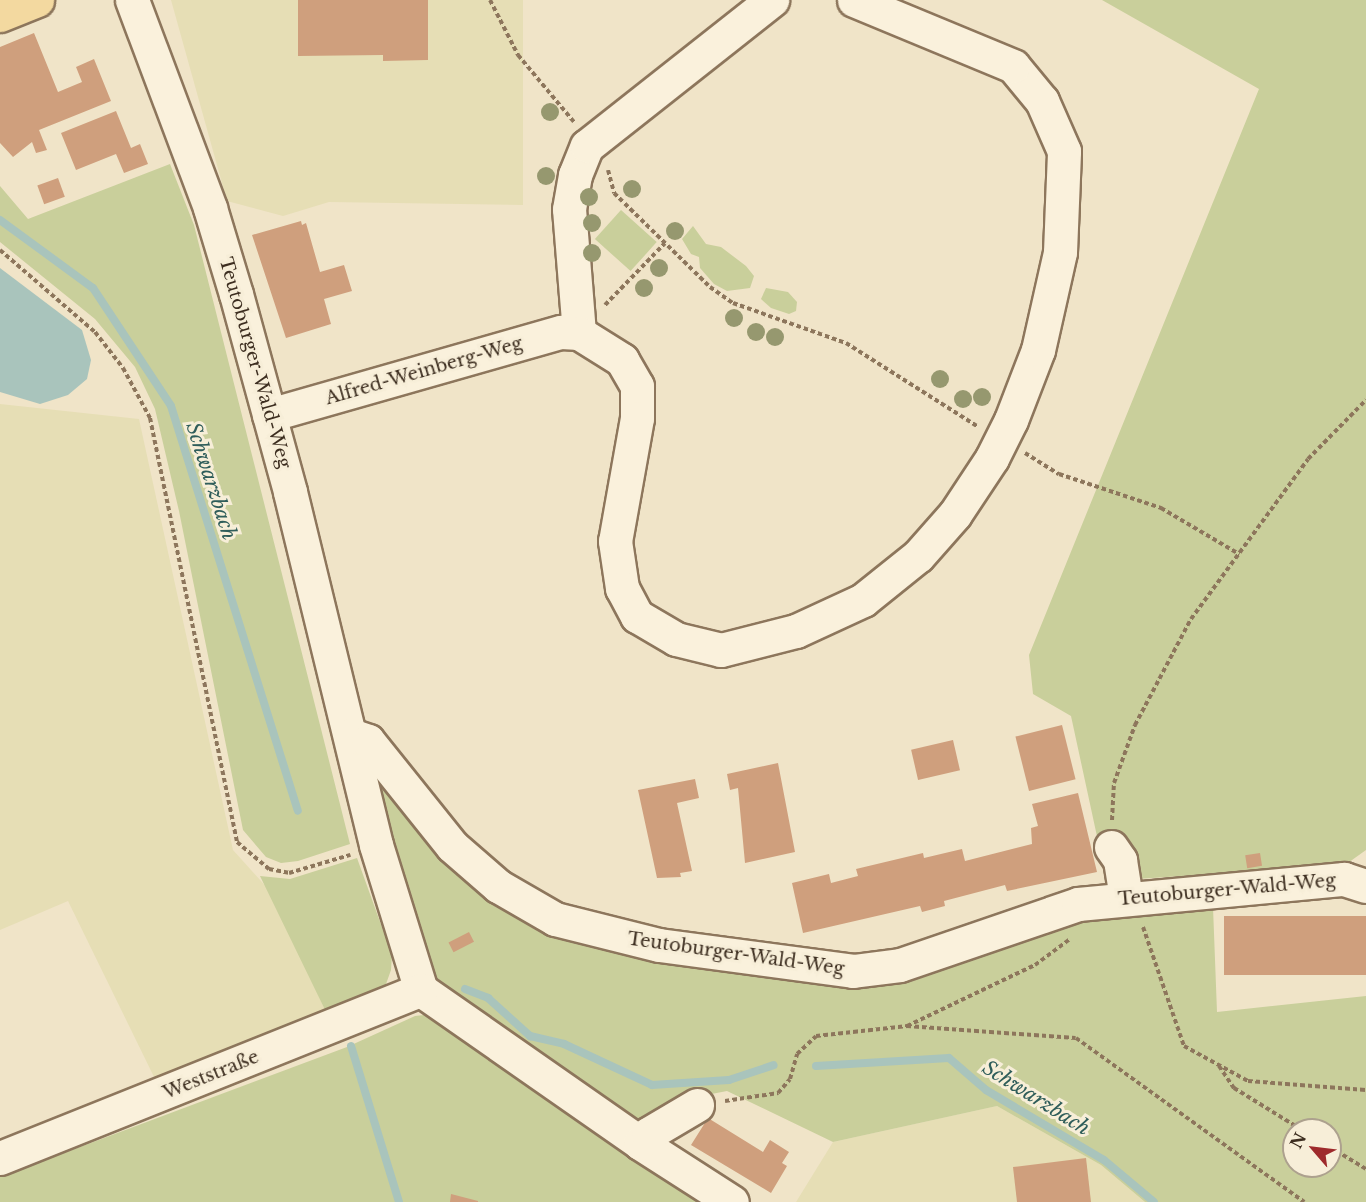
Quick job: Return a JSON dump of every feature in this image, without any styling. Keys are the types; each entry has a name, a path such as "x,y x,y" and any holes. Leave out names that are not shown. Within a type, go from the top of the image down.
{"main road":[{"path":"0,15 37,0"}],"street":[{"name":"Teutoburger-Wald-Weg","path":"132,0 210,208 269,415 351,735 376,845 421,990"},
{"path":"772,0 587,146 575,175 569,209 579,333 622,360 637,386 637,418 615,542 622,588 637,616 676,639 721,650 796,631 863,600 918,556 955,514 1001,439 1038,350 1060,252 1064,151 1042,101 1013,66 854,0"},
{"name":"Alfred-Weinberg-Weg","path":"269,415 561,332 579,333"},
{"name":"Teutoburger-Wald-Weg","path":"351,735 368,741 452,846 498,886 555,919 624,938 853,971 900,965 1078,904 1344,879 1366,886"},
{"path":"1111,847 1120,860 1126,898"},
{"path":"421,990 640,1143 732,1202"},
{"name":"Weststraße","path":"0,1158 421,990"},
{"path":"640,1143 648,1134 697,1105"}],"path":[{"path":"490,0 518,55 568,118 595,140 604,152 614,193 710,287 734,303 846,343 953,413 1059,474 1161,508 1239,554"},
{"path":"579,333 665,243"},
{"path":"0,250 94,332 123,368 150,418 237,842 249,856 269,869 289,873 376,845"},
{"path":"1111,847 1114,783 1135,725 1191,619 1308,459 1366,400"},
{"path":"1126,898 1140,919 1184,1046 1248,1081 1366,1090"},
{"path":"906,1026 1035,965 1073,937"},
{"path":"697,1105 778,1093 790,1079 797,1054 816,1036 906,1026 1076,1038 1304,1202"},
{"path":"1217,1064 1234,1088 1283,1118"},
{"path":"1342,1154 1366,1169"}],"shaded area":[{"path":"171,0 523,0 523,205 329,202 283,216 227,201"},
{"path":"0,404 139,419 233,850 270,891 328,1016 156,1081 68,901 0,930"},
{"path":"997,1106 1101,1165 1145,1202 796,1202 833,1142"}],"green space":[{"path":"1102,0 1366,0 1366,850 1345,865 1137,879 1125,837 1098,841 1071,716 1033,694 1029,655 1259,89"},
{"path":"170,164 194,225 350,844 298,861 281,863 266,857 243,830 179,511 155,409 135,367 95,319 0,242 0,186 28,219"},
{"path":"621,210 657,242 631,271 595,239"},
{"path":"693,226 706,244 721,247 746,266 754,276 750,288 727,291 714,284 700,268 699,257 691,254 682,239"},
{"path":"766,288 788,292 797,302 796,311 789,314 771,308 761,299"},
{"path":"367,756 495,894 851,980 1080,912 1213,907 1217,1012 1366,996 1366,1202 1145,1202 1101,1165 997,1106 833,1142 727,1091 696,1097 641,1129 434,987"},
{"path":"357,858 392,955 391,970 386,984 374,996 328,1016 260,876 290,879"},
{"path":"433,1014 711,1202 0,1202 0,1177 347,1047 415,1016"}],"water":[{"path":"0,268 82,330 91,360 87,379 68,395 40,404 0,392"}],"building":[{"path":"298,0 428,0 428,60 383,61 383,55 298,56"},
{"path":"34,33 58,92 82,82 76,67 94,59 111,101 39,130 47,150 36,153 32,142 13,157 0,143 0,47"},
{"path":"116,111 131,148 140,144 148,164 124,173 116,154 76,170 61,133"},
{"path":"58,178 65,197 44,204 37,186"},
{"path":"301,221 302,225 306,223 320,272 344,265 352,291 324,299 331,324 286,338 252,235"},
{"path":"1062,725 1076,779 1029,791 1015,737"},
{"path":"953,740 960,770 918,780 911,750"},
{"path":"778,763 795,852 745,863 738,788 730,790 727,774"},
{"path":"695,779 699,798 677,803 692,871 680,873 681,877 657,878 638,790"},
{"path":"1078,793 1097,872 1007,891 1005,885 944,901 945,906 922,912 920,906 803,933 792,883 829,874 831,883 858,876 856,869 923,853 924,858 962,849 965,861 1032,844 1031,828 1038,826 1032,804"},
{"path":"1260,853 1262,866 1247,868 1245,855"},
{"path":"1224,916 1366,916 1366,975 1224,975"},
{"path":"469,932 474,942 454,952 449,942"},
{"path":"708,1118 763,1152 770,1140 789,1152 782,1163 787,1166 771,1193 691,1145"},
{"path":"1086,1158 1091,1202 1017,1202 1013,1167"},
{"path":"451,1194 478,1201 478,1202 450,1202"}],"waterway":[{"name":"Schwarzbach","path":"0,220 93,288 171,406 298,811"},
{"name":"Schwarzbach","path":"465,989 488,998 530,1036 564,1044 652,1085 729,1080 774,1065"},
{"path":"351,1046 399,1202"},
{"name":"Schwarzbach","path":"816,1066 949,1058 986,1090 1104,1160 1154,1202"}]}
